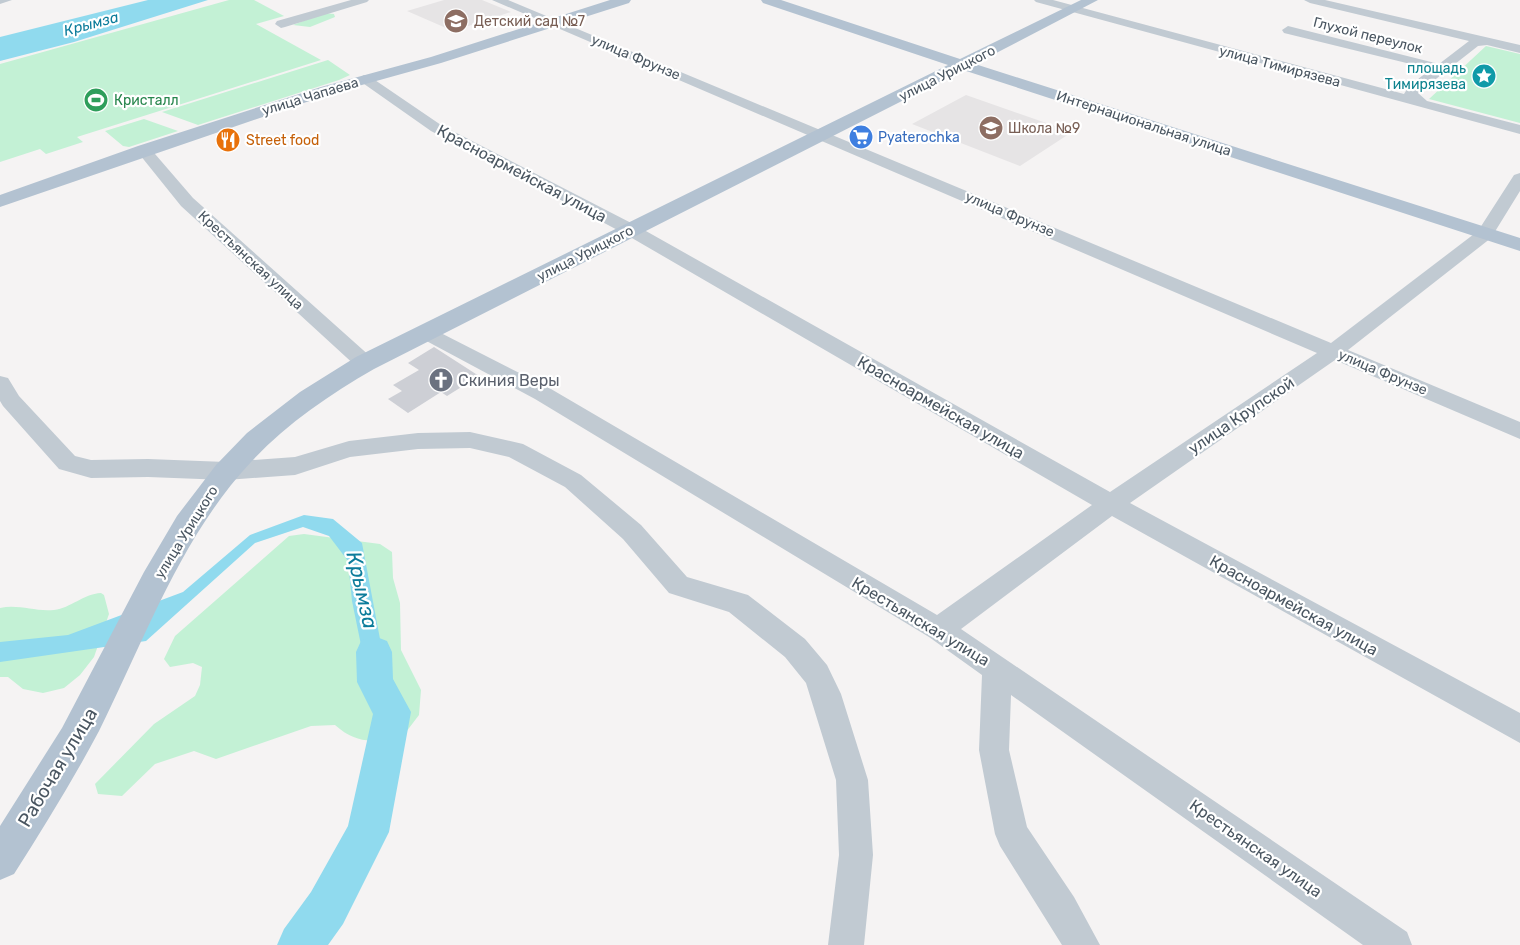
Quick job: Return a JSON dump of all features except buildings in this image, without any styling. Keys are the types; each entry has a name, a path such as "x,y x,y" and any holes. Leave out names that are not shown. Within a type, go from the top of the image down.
{"main road":[{"name":"улица Чапаева","path":"0,201 144,150 364,79 436,60 624,0"},
{"name":"Интернациональная улица","path":"768,0 962,65 1520,245"},
{"name":"улица Урицкого","path":"98,698 148,592 200,506 226,472 254,442 323,387 365,363 1091,0"},
{"name":"Рабочая улица","path":"3,852 58,773 98,698"}],"street":[{"path":"0,2 6,0"},
{"path":"281,24 363,0"},
{"name":"улица Фрунзе","path":"498,0 824,135 1520,431"},
{"name":"улица Тимирязева","path":"1040,0 1520,130"},
{"path":"1310,0 1520,50"},
{"name":"Глухой переулок","path":"1288,30 1441,68"},
{"path":"1424,105 1413,97 1412,92 1474,43 1482,40 1520,41"},
{"name":"Красноармейская улица","path":"364,79 367,83 436,128 631,230 1111,504 1520,729"},
{"name":"Крестьянская улица","path":"144,150 187,202 365,363"},
{"name":"улица Крупской","path":"940,629 1111,504 1334,351 1485,234 1520,178"},
{"name":"Крестьянская улица","path":"426,333 544,394 919,619 940,629 1394,945"},
{"path":"0,383 10,401 67,463 90,469 148,468 226,472 295,466 350,449 418,441 470,440 515,450 573,481 632,532 678,585 738,603 795,648 816,674 826,694 852,780 856,856 846,945"},
{"path":"997,668 994,750 1012,834 1062,909 1082,945"},
{"path":"1062,909 1100,945"}],"shaded area":[{"name":"Детский сад №7","path":"444,0 482,0 511,12 453,31 407,11"},
{"name":"Школа №9","path":"966,95 1072,132 1020,166 912,124"}],"green space":[{"name":"Кристалл","path":"229,0 254,0 284,16 256,24 321,60 77,137 83,142 46,154 40,149 0,162 0,64"},
{"path":"324,13 334,14 335,17 310,27 293,25"},
{"name":"площадь Тимирязева","path":"1486,46 1520,54 1520,123 1429,99"},
{"path":"328,60 350,75 198,125 162,112"},
{"path":"144,119 178,131 129,147 123,146 105,131"},
{"path":"304,534 380,544 392,552 393,578 400,603 401,650 421,690 419,715 403,736 367,740 352,736 335,725 311,726 216,759 194,751 155,764 122,796 98,794 95,784 154,724 195,696 200,685 202,667 193,663 170,667 164,659 175,636 289,536"},
{"path":"101,593 104,595 109,614 94,657 80,675 64,688 43,693 23,689 8,677 0,677 0,608 14,607 54,610 66,607 88,596"}],"water":[{"name":"Крымза","path":"148,0 208,0 74,42 0,61 0,37"},
{"name":"Крымза","path":"304,515 333,519 362,543 380,639 394,685 376,695 361,645 352,601 348,561 329,536 303,527 255,543 146,641 0,662 0,642 68,635 183,592 250,535"}],"waterway":[{"name":"Крымза","path":"300,945 327,908 368,832 392,712 375,682 374,652"}],"place":[{"name":"Детский сад №7","path":"456,21"},
{"name":"площадь Тимирязева","path":"1484,76"},
{"name":"Кристалл","path":"96,100"},
{"name":"Школа №9","path":"991,128"},
{"name":"Pyaterochka","path":"861,137"},
{"name":"Street food","path":"228,140"},
{"name":"Скиния Веры","path":"441,380"}]}
